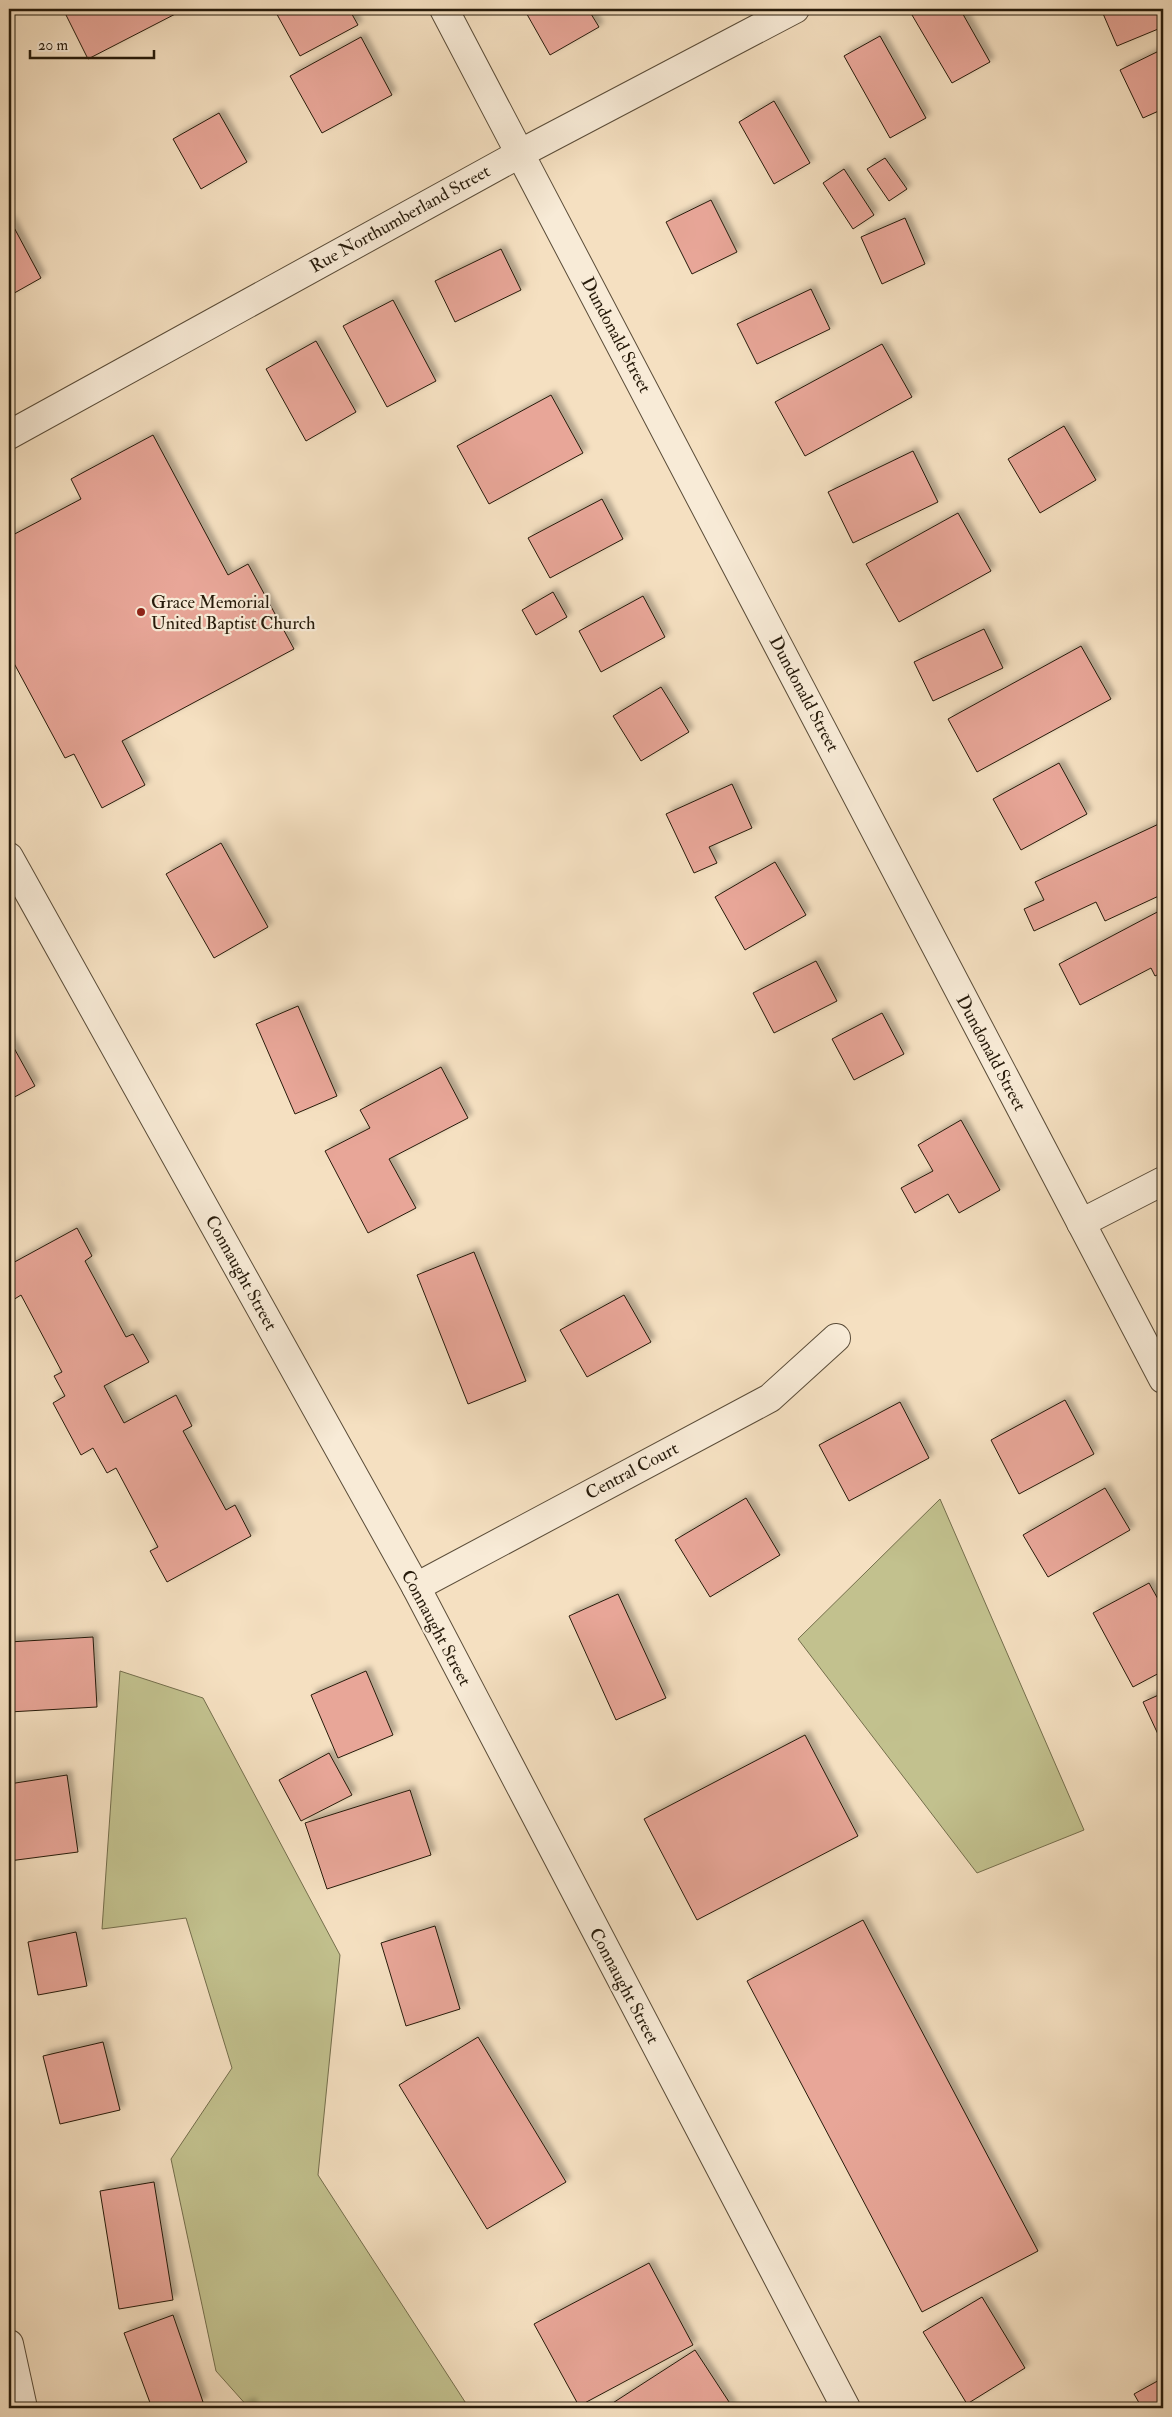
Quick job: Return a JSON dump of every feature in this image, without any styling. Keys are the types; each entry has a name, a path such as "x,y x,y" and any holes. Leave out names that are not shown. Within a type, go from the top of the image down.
{"street":[{"name":"Dundonald Street","path":"444,9 1163,1379"},
{"name":"Rue Northumberland Street","path":"9,435 521,153 795,9"},
{"name":"Connaught Street","path":"9,857 416,1587 846,2408"},
{"path":"1080,1223 1163,1181"},
{"name":"Central Court","path":"416,1587 770,1398 836,1338"},
{"path":"9,2344 23,2408"}],"shaded area":[{"path":"940,1499 1084,1830 977,1873 798,1639"},
{"path":"120,1671 203,1698 340,1955 318,2175 469,2408 249,2408 216,2371 171,2159 232,2068 186,1918 102,1929"}],"building":[{"path":"63,9 185,9 88,59"},
{"path":"274,9 349,9 358,25 300,56"},
{"path":"524,9 588,9 599,27 550,55"},
{"path":"923,9 960,9 990,62 952,83 912,15"},
{"path":"1101,9 1163,9 1163,27 1117,46"},
{"path":"880,36 926,118 890,138 844,56"},
{"path":"361,37 392,95 322,133 290,76"},
{"path":"1163,49 1163,109 1143,118 1120,70"},
{"path":"774,101 810,163 774,184 739,122"},
{"path":"219,113 247,162 201,189 173,139"},
{"path":"885,158 907,189 889,201 867,169"},
{"path":"844,169 874,215 853,229 823,183"},
{"path":"711,200 737,252 692,274 666,222"},
{"path":"905,218 925,264 882,284 861,237"},
{"path":"9,221 41,278 9,296"},
{"path":"501,249 521,290 455,322 435,281"},
{"path":"811,289 830,329 757,364 737,324"},
{"path":"393,300 436,381 387,407 343,326"},
{"path":"316,341 356,412 306,441 266,369"},
{"path":"882,344 912,397 805,456 775,402"},
{"path":"551,395 583,453 489,504 457,446"},
{"path":"1064,426 1096,480 1040,513 1008,459"},
{"name":"Grace Memorial United Baptist Church","path":"153,435 228,575 248,564 294,649 122,741 145,785 102,808 74,754 65,758 9,654 9,537 81,499 71,479"},
{"path":"913,451 938,502 853,543 828,492"},
{"path":"602,499 623,539 550,578 528,538"},
{"path":"958,513 991,571 899,622 866,564"},
{"path":"553,592 567,617 536,635 522,610"},
{"path":"643,596 665,637 601,672 579,631"},
{"path":"984,629 1003,668 933,701 914,662"},
{"path":"1081,646 1111,699 977,772 948,719"},
{"path":"661,687 689,732 641,761 613,716"},
{"path":"1059,763 1087,814 1021,850 993,799"},
{"path":"732,784 752,828 709,847 717,863 694,873 666,814"},
{"path":"1163,822 1163,894 1105,921 1096,902 1034,931 1024,909 1044,900 1035,882"},
{"path":"221,843 268,927 214,958 166,874"},
{"path":"775,862 806,915 745,950 715,897"},
{"path":"1163,909 1163,972 1155,976 1151,968 1080,1005 1059,964"},
{"path":"816,961 837,1001 774,1033 753,993"},
{"path":"298,1006 337,1096 295,1114 256,1024"},
{"path":"882,1013 904,1054 854,1080 832,1039"},
{"path":"9,1039 35,1086 9,1100"},
{"path":"441,1067 468,1118 389,1159 416,1208 368,1233 325,1151 370,1128 360,1110"},
{"path":"961,1120 1000,1190 959,1213 948,1194 915,1213 901,1188 933,1171 918,1145"},
{"path":"77,1228 92,1256 85,1261 126,1337 133,1334 149,1362 104,1386 124,1423 176,1395 192,1426 183,1431 226,1510 235,1505 251,1536 167,1582 150,1551 158,1547 116,1468 107,1473 93,1448 81,1455 53,1403 65,1396 54,1376 62,1372 21,1295 13,1300 9,1292 9,1265"},
{"path":"474,1252 526,1381 468,1404 417,1275"},
{"path":"624,1295 651,1342 587,1377 560,1330"},
{"path":"1065,1400 1094,1454 1019,1494 991,1440"},
{"path":"900,1402 929,1458 849,1501 819,1445"},
{"path":"1105,1488 1130,1530 1048,1577 1023,1535"},
{"path":"746,1498 780,1555 710,1597 675,1540"},
{"path":"1149,1583 1163,1608 1163,1671 1133,1687 1093,1613"},
{"path":"618,1594 666,1698 616,1720 569,1616"},
{"path":"93,1637 97,1707 9,1712 9,1642"},
{"path":"366,1671 393,1735 338,1758 311,1695"},
{"path":"1163,1693 1163,1745 1143,1702"},
{"path":"805,1735 858,1836 697,1920 644,1819"},
{"path":"329,1753 352,1795 301,1821 279,1780"},
{"path":"67,1775 78,1852 9,1861 9,1784"},
{"path":"410,1790 431,1855 327,1889 305,1823"},
{"path":"863,1920 1038,2251 922,2312 747,1981"},
{"path":"435,1926 460,2009 406,2026 381,1943"},
{"path":"76,1932 87,1986 38,1995 28,1942"},
{"path":"478,2037 566,2182 487,2229 399,2085"},
{"path":"103,2042 120,2110 60,2124 43,2056"},
{"path":"154,2182 173,2300 119,2309 100,2191"},
{"path":"649,2263 693,2345 579,2406 534,2324"},
{"path":"982,2297 1025,2368 967,2404 923,2332"},
{"path":"173,2315 203,2402 185,2408 152,2408 124,2333"},
{"path":"695,2350 733,2408 605,2408"},
{"path":"1163,2378 1163,2408 1142,2408 1134,2394"},
{"path":"251,2403 253,2408 238,2408"}],"place":[{"name":"Grace Memorial United Baptist Church","path":"141,612"}]}
